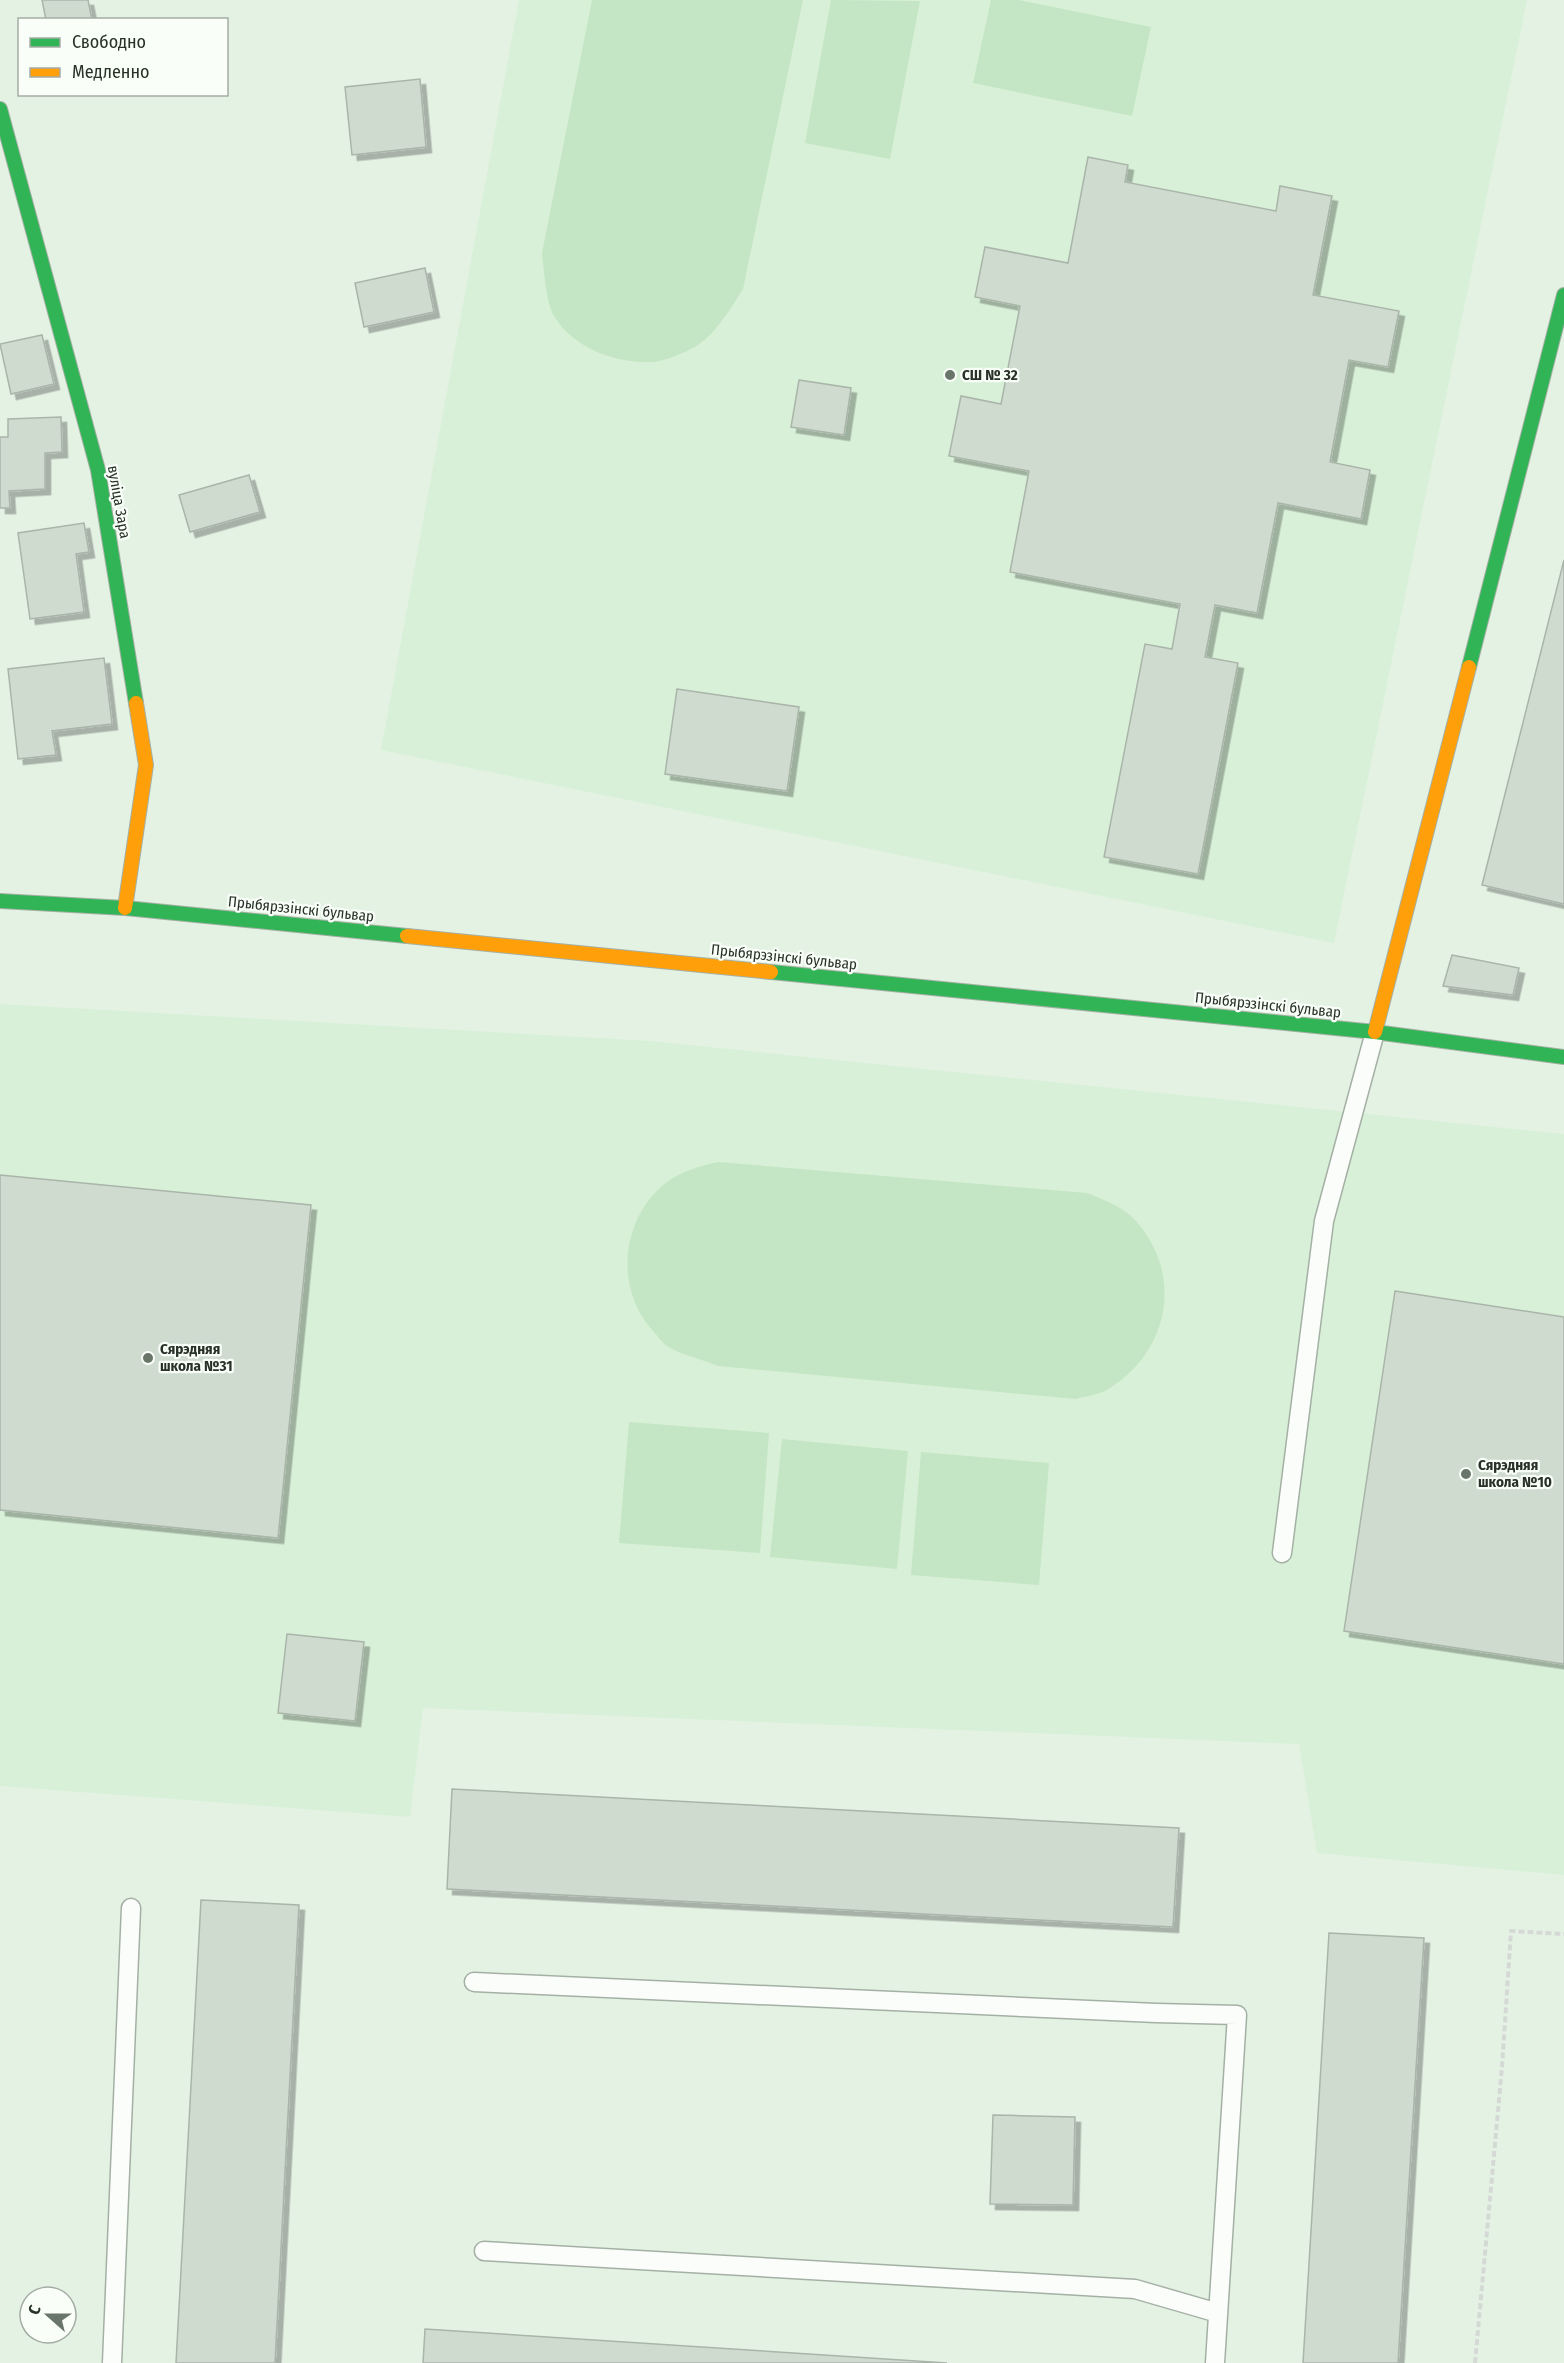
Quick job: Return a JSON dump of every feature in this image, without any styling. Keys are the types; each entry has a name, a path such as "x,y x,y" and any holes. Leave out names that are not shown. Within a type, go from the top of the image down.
{"street":[{"name":"вуліца Зара","path":"0,110 98,470 146,765 125,908"},
{"path":"1374,1032 1564,295"},
{"name":"Прыбярэзінскі бульвар","path":"0,901 125,908 1374,1032 1564,1057"}],"lane":[{"path":"1282,1553 1324,1221 1374,1032"},
{"path":"111,2363 130,1908"},
{"path":"474,1982 1238,2015 1215,2363"},
{"path":"484,2251 1135,2289 1218,2313"}],"path":[{"path":"1475,2363 1502,2067 1511,1931 1564,1934"}],"shaded area":[{"name":"СШ № 32","path":"519,0 1527,0 1334,943 381,750"},
{"path":"592,0 803,0 743,289 721,322 701,343 679,354 654,362 611,357 585,346 563,328 554,316 547,294 542,253"},
{"path":"831,0 920,1 890,159 805,143"},
{"path":"991,0 1019,0 1151,27 1132,116 973,83"},
{"path":"0,1004 650,1041 1564,1134 1564,1875 1317,1853 1299,1744 423,1708 410,1817 0,1786"},
{"path":"718,1162 1087,1193 1124,1211 1135,1220 1151,1242 1160,1265 1164,1288 1163,1312 1156,1334 1145,1356 1128,1374 1103,1392 1076,1399 718,1366 679,1352 665,1345 654,1332 641,1315 633,1296 628,1276 628,1255 632,1234 651,1197 667,1182 691,1169"},
{"path":"629,1422 769,1433 760,1553 619,1543"},
{"path":"782,1439 908,1451 897,1569 770,1557"},
{"path":"921,1452 1049,1463 1039,1585 911,1575"}],"building":[{"path":"42,0 88,0 92,18 46,18"},
{"path":"420,79 426,147 352,155 345,87"},
{"path":"1088,157 1128,165 1125,182 1276,211 1280,186 1332,196 1313,295 1399,311 1388,367 1349,360 1330,462 1370,470 1361,519 1278,503 1257,613 1215,605 1205,657 1238,663 1198,874 1104,857 1145,644 1172,649 1180,604 1010,572 1029,471 949,456 961,396 1001,404 1020,306 975,297 985,247 1068,263"},
{"path":"425,268 434,312 364,327 355,283"},
{"path":"42,335 54,384 11,394 0,344"},
{"path":"799,380 851,388 844,435 791,427"},
{"path":"61,417 62,452 45,453 45,489 9,491 10,508 0,508 0,437 8,437 8,419"},
{"path":"249,475 260,512 190,532 179,495"},
{"path":"84,523 89,552 76,554 84,612 30,619 18,533"},
{"path":"1564,560 1564,904 1482,885"},
{"path":"104,658 112,724 52,731 56,755 18,759 8,669"},
{"path":"677,689 799,707 787,791 665,774"},
{"path":"1452,955 1519,968 1513,995 1443,986"},
{"name":"Сярэдняя школа №31","path":"0,1175 311,1205 278,1538 0,1510"},
{"name":"Сярэдняя школа №10","path":"1395,1291 1564,1317 1564,1664 1344,1631"},
{"path":"287,1634 364,1642 355,1721 278,1713"},
{"path":"452,1789 1179,1828 1173,1927 447,1889"},
{"path":"201,1900 299,1905 275,2363 176,2363"},
{"path":"1329,1933 1424,1938 1398,2363 1303,2363"},
{"path":"993,2115 1075,2117 1073,2205 990,2204"},
{"path":"425,2329 947,2363 423,2363"}],"traffic: fast":[{"path":"0,109 98,470 136,703"},
{"path":"1469,667 1564,295"},
{"path":"0,901 125,908 407,936"},
{"path":"771,972 1375,1032 1564,1057"}],"traffic: slow":[{"path":"1375,1032 1469,667"},
{"path":"125,908 146,765 136,703"},
{"path":"407,936 771,972"}],"place":[{"name":"СШ № 32","path":"950,375"},
{"name":"Сярэдняя школа №31","path":"148,1358"},
{"name":"Сярэдняя школа №10","path":"1466,1474"}]}
